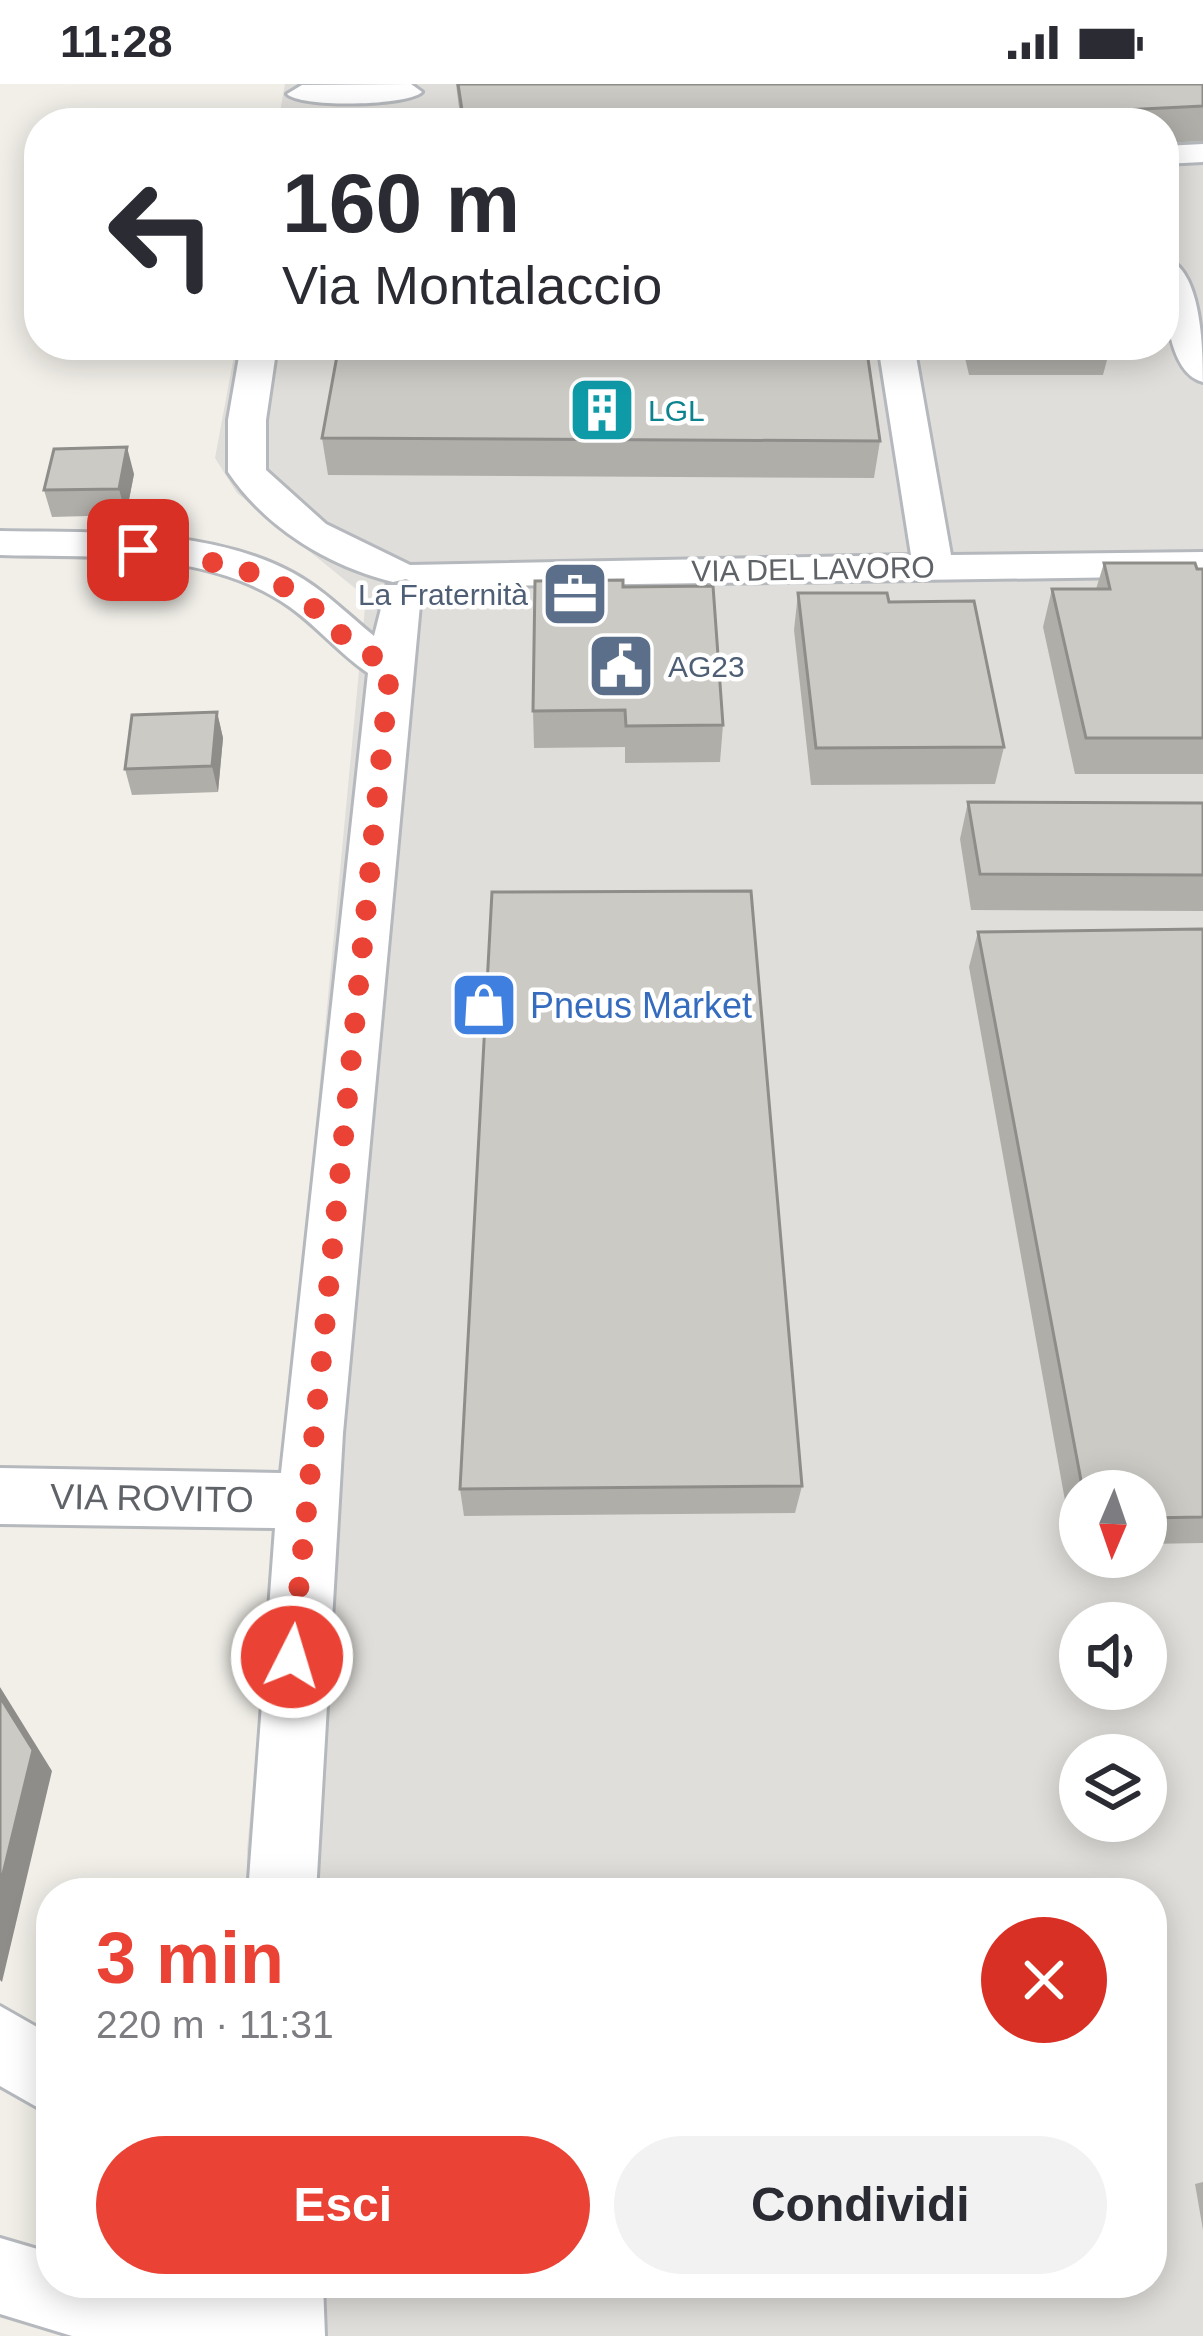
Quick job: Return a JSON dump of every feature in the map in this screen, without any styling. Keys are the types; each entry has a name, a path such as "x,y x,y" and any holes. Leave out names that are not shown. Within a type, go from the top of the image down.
{"street":[{"path":"301,100 408,100"},
{"path":"1179,308 1203,371"},
{"path":"257,360 247,420 247,472 286,519 406,579 390,668 370,913 305,1501 289,1696 283,1878"},
{"path":"898,360 933,567"},
{"path":"0,543 178,555 266,577 304,598 336,631 390,668"},
{"name":"VIA DEL LAVORO","path":"406,579 1203,564"},
{"name":"VIA ROVITO","path":"0,1496 305,1501"},
{"path":"0,2042 36,2068"},
{"path":"0,2276 36,2287"},
{"path":"74,2298 201,2336"},
{"path":"214,2298 219,2336"},
{"path":"285,2298 286,2336"}],"shaded area":[{"path":"285,84 1203,84 1203,2336 259,2336 258,2298 1167,2298 1167,1878 248,1878 366,597 237,493 215,458 233,360 1179,360 1179,108 281,108"}],"building":[{"path":"458,84 1203,84 1203,106 1162,108 462,108"},
{"name":"LGL","path":"336,360 868,360 880,441 322,438"},
{"path":"127,447 119,489 44,490 54,449"},
{"path":"1104,563 1195,563 1203,569 1203,738 1086,738 1052,589 1110,589"},
{"path":"623,580 623,587 713,586 723,725 626,726 625,710 533,711 535,581"},
{"path":"798,593 887,593 889,602 974,601 1004,747 816,748"},
{"path":"217,712 212,766 125,769 132,715"},
{"path":"968,802 1203,803 1203,875 980,874"},
{"path":"751,891 802,1486 460,1489 492,892"},
{"path":"1203,929 1203,1517 1167,1518 1167,1470 1079,1470 978,932"},
{"path":"0,1697 33,1750 0,1886"}],"place":[{"name":"LGL","path":"602,410"},
{"name":"La Fraternità","path":"575,594"},
{"name":"AG23","path":"621,666"},
{"name":"Pneus Market","path":"484,1005"}],"route":[{"path":"138,550 222,564 266,577 304,598 336,631 390,668 372,890 292,1657"}]}
